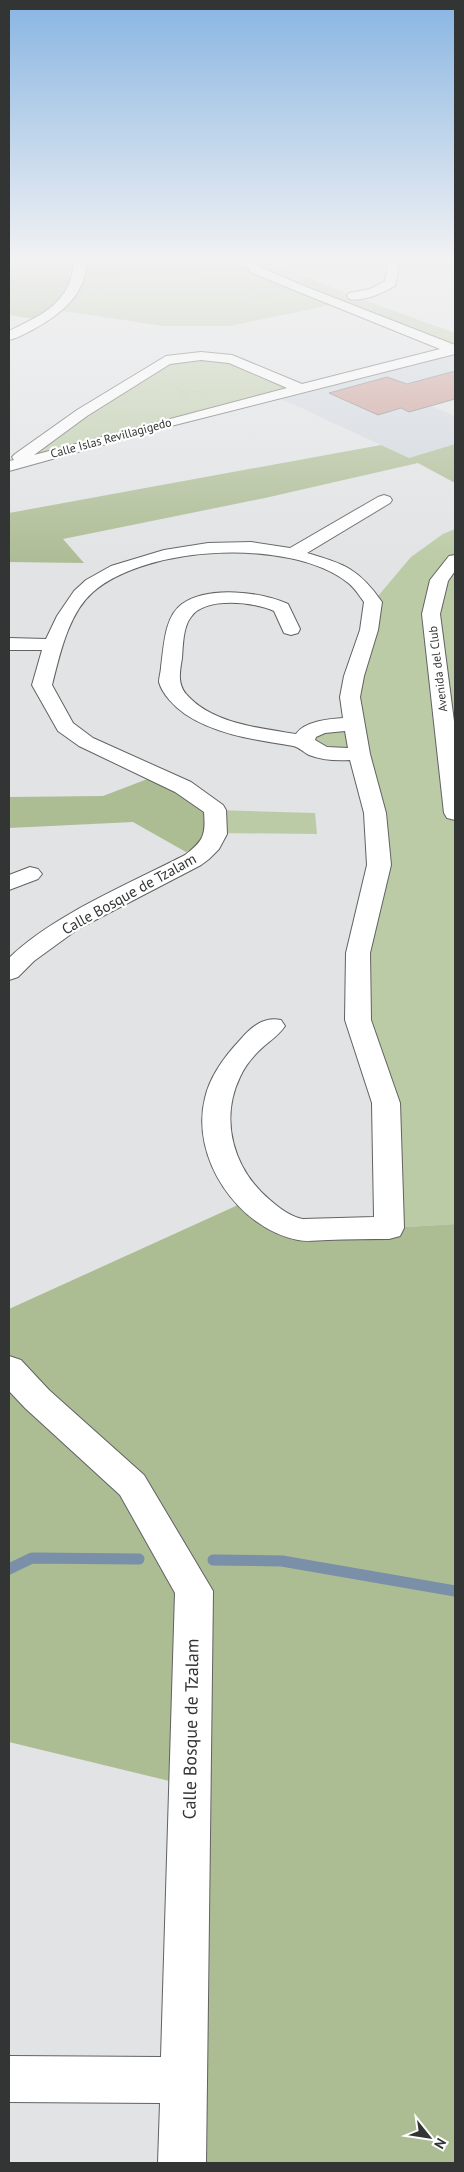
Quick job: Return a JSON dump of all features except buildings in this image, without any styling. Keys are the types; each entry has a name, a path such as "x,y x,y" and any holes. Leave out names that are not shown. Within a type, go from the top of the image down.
{"street":[{"name":"Calle Islas Revillagigedo","path":"9,466 82,413 162,362"},
{"name":"Calle Islas Revillagigedo","path":"240,362 300,388"},
{"name":"Calle Islas Revillagigedo","path":"9,466 402,362"},
{"path":"295,553 384,500"},
{"name":"Calle Bosque de Tzalam","path":"9,972 25,956 69,924 193,860 206,850 217,834 215,810 183,787 86,742 65,727 42,685 52,645 80,594 116,569 173,551 224,546 262,547 295,553 333,566 349,576 356,581 373,602 370,630 354,676 350,697 359,754 376,813 379,865 358,953 358,1020 386,1103 389,1228 295,1229 269,1215 249,1200 231,1175 220,1153 215,1123 224,1079 246,1046 272,1026"},
{"name":"Avenida del Club","path":"455,560 439,580 439,614 455,813"},
{"path":"291,629 282,608 262,599 244,597 219,598 194,605 181,616 169,681 172,688 186,707 196,714 245,731 304,741 313,749 331,754 359,754"},
{"path":"9,644 52,645"},
{"path":"304,741 307,733 314,729 328,725 353,724"},
{"name":"Calle Bosque de Tzalam","path":"9,1369 37,1399 132,1485 194,1591 184,2162"},
{"path":"9,2079 184,2080"}],"shaded area":[{"path":"401,362 455,362 455,399 431,406 455,416 455,444 409,458 273,395"}],"green space":[{"path":"162,362 240,362 300,388 9,466 82,413"},
{"path":"455,444 455,483 418,463 265,498 63,539 84,563 9,562 9,513 381,445 409,458"},
{"path":"455,529 455,1224 389,1228 387,1154 358,1020 379,865 359,754 331,755 305,737 353,724 373,602 411,557 443,534"},
{"path":"158,775 215,810 217,833 186,852 133,822 9,828 9,797 103,796"},
{"path":"215,810 315,813 317,834 217,833"},
{"path":"249,1200 295,1229 389,1228 455,1224 455,2163 186,2163 184,2159 190,1786 9,1742 9,1309"}],"waterway":[{"path":"9,1569 32,1558 139,1559"},
{"path":"213,1560 282,1561 455,1591"}]}
